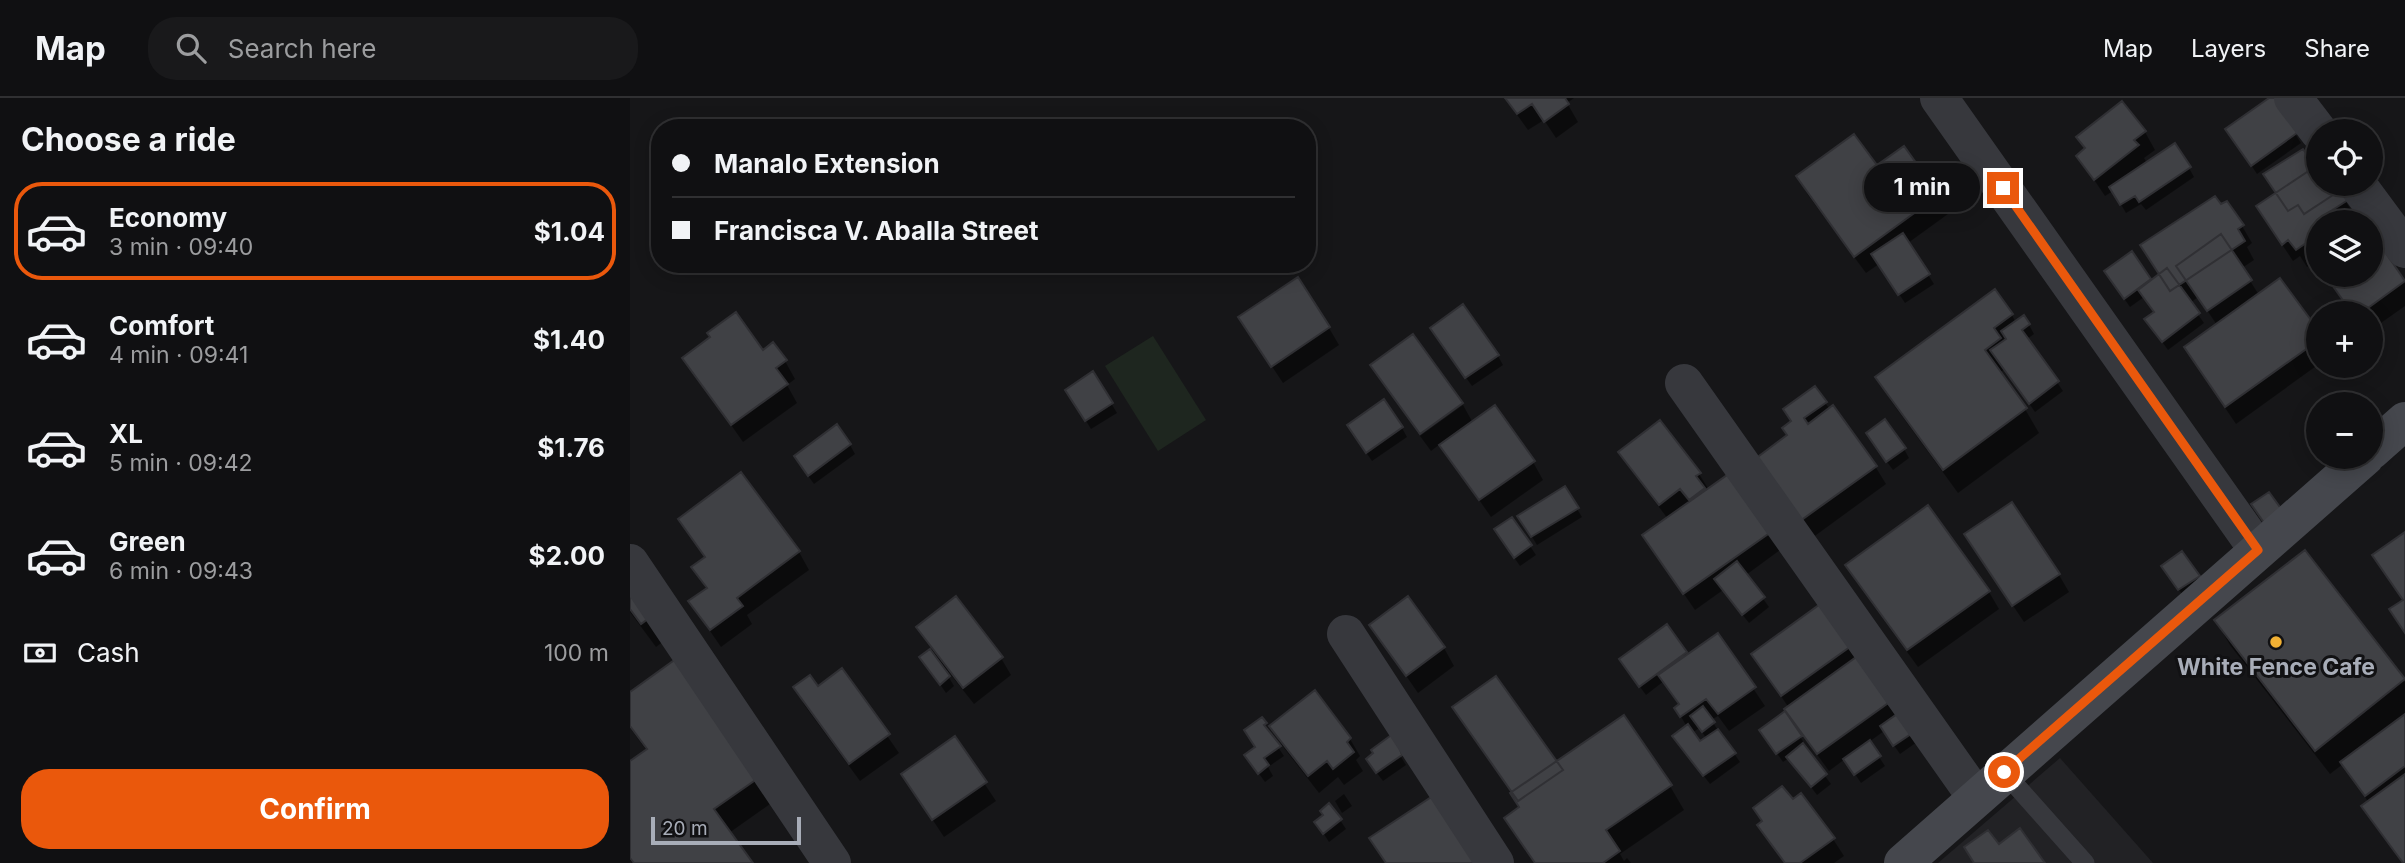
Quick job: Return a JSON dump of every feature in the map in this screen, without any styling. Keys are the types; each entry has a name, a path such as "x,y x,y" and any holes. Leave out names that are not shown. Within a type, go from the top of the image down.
{"street":[{"path":"1939,98 2258,550"},
{"path":"2293,98 2309,119"},
{"path":"2366,196 2405,250"},
{"path":"1684,383 1976,797"},
{"path":"2383,440 2405,421"},
{"path":"1903,863 2351,469"},
{"path":"630,562 832,863"},
{"path":"1346,634 1494,863"}],"lane":[{"path":"2004,772 2085,863"}],"shaded area":[{"path":"1153,336 1206,420 1158,451 1105,366"},
{"path":"2060,758 2153,863 1938,863"}],"building":[{"path":"1505,98 1565,98 1569,104 1544,122 1532,104 1517,114"},
{"path":"2269,98 2281,98 2297,133 2251,166 2225,129"},
{"path":"2122,101 2146,131 2134,140 2139,145 2094,180 2076,156 2085,148 2076,137"},
{"path":"1854,134 1877,165 1904,146 1939,195 1854,257 1796,176"},
{"path":"2175,143 2191,167 2139,202 2135,196 2120,205 2109,187"},
{"path":"2303,149 2306,153 2306,196 2331,196 2306,210 2304,214 2298,205 2288,211 2263,174"},
{"path":"2306,173 2306,196 2345,196 2348,200 2332,210 2306,210 2306,243 2296,250 2288,240 2282,245 2256,206"},
{"path":"2215,196 2221,204 2227,201 2244,225 2238,229 2245,241 2170,291 2140,245"},
{"path":"1903,233 1930,274 1898,295 1871,254"},
{"path":"2221,234 2252,280 2207,311 2176,266"},
{"path":"2383,249 2405,281 2378,301 2343,301 2334,287 2383,287"},
{"path":"2132,251 2151,279 2124,299 2104,271"},
{"path":"2167,268 2200,313 2162,342 2144,319 2154,312 2138,290"},
{"path":"1298,277 1330,327 1271,367 1238,317"},
{"path":"2280,278 2306,313 2306,349 2225,407 2184,347"},
{"path":"1995,289 2013,314 1994,328 2001,338 1985,350 2027,408 1943,470 1875,377"},
{"path":"1463,304 1499,355 1465,378 1430,328"},
{"path":"736,312 763,350 773,342 787,360 776,368 788,384 731,425 682,358 710,337 707,333"},
{"path":"2024,315 2030,324 2022,330 2059,381 2029,404 1990,350 2006,339 2001,331"},
{"path":"1413,334 1463,403 1420,434 1370,365"},
{"path":"1093,371 1113,403 1085,421 1065,390"},
{"path":"1815,386 1827,402 1804,418 1808,424 1833,405 1877,466 1800,521 1755,459 1787,435 1782,428 1791,421 1783,409"},
{"path":"1384,399 1403,427 1366,453 1347,425"},
{"path":"1495,405 1535,461 1479,500 1439,445"},
{"path":"1885,419 1906,448 1886,462 1866,433"},
{"path":"1660,420 1701,473 1696,476 1705,488 1689,500 1680,489 1659,505 1618,452"},
{"path":"837,424 851,444 808,476 794,456"},
{"path":"741,472 800,551 737,598 743,606 710,630 688,601 707,588 691,567 705,557 678,519"},
{"path":"1730,473 1771,532 1683,594 1642,535"},
{"path":"1565,486 1579,508 1531,537 1517,516"},
{"path":"2269,492 2285,514 2267,527 2251,504"},
{"path":"2012,502 2060,574 2012,606 1964,534"},
{"path":"1928,505 1990,591 1907,650 1845,565"},
{"path":"1512,517 1532,545 1514,558 1494,529"},
{"path":"2405,532 2405,633 2389,609 2403,600 2372,555"},
{"path":"2305,550 2405,679 2315,751 2214,620"},
{"path":"2182,551 2200,576 2178,590 2161,566"},
{"path":"1737,561 1765,597 1742,615 1714,579"},
{"path":"630,578 656,613 641,624 630,609"},
{"path":"956,596 1003,657 963,688 916,627"},
{"path":"1408,596 1445,647 1406,676 1369,625"},
{"path":"1830,597 1861,639 1781,696 1751,654"},
{"path":"1667,624 1687,652 1639,687 1619,659"},
{"path":"1718,633 1756,687 1718,714 1706,699 1680,717 1674,708 1679,704 1658,675"},
{"path":"930,649 950,676 940,685 919,657"},
{"path":"1866,650 1898,696 1817,754 1784,709"},
{"path":"680,656 764,774 714,809 753,863 634,863 630,858 630,761 647,749 630,726 630,692"},
{"path":"842,668 890,734 849,764 793,687 810,675 818,686"},
{"path":"1496,676 1563,770 1518,801 1452,707"},
{"path":"1315,690 1351,738 1347,742 1354,752 1333,769 1327,761 1308,776 1269,726"},
{"path":"1703,706 1715,722 1702,732 1690,716"},
{"path":"1785,711 1802,736 1776,754 1759,730"},
{"path":"1900,712 1914,732 1893,746 1880,726"},
{"path":"2405,714 2405,766 2365,796 2340,762"},
{"path":"1624,715 1672,785 1606,830 1620,851 1603,863 1535,863 1504,818 1519,807 1510,793"},
{"path":"1262,717 1267,723 1264,725 1281,746 1264,758 1269,765 1258,774 1244,755 1255,747 1244,730"},
{"path":"1688,724 1700,741 1718,729 1736,753 1703,776 1672,736"},
{"path":"1394,733 1402,755 1376,773 1366,759 1373,753 1371,750"},
{"path":"955,736 987,782 932,820 901,774"},
{"path":"1870,740 1881,756 1854,775 1843,759"},
{"path":"1803,743 1827,774 1811,787 1786,757"},
{"path":"2405,774 2405,863 2403,863 2361,806"},
{"path":"1782,786 1793,799 1801,793 1835,838 1800,863 1785,863 1757,825 1762,821 1753,808"},
{"path":"1436,794 1483,863 1386,863 1369,838"},
{"path":"1329,803 1342,819 1323,834 1314,822 1323,815 1320,811"},
{"path":"2020,828 2045,863 1974,863 1964,847 1988,830 1999,844"}],"place":[{"name":"White Fence Cafe","path":"2276,642"}],"route":[{"path":"2003,188 2258,550 2004,772"}]}
